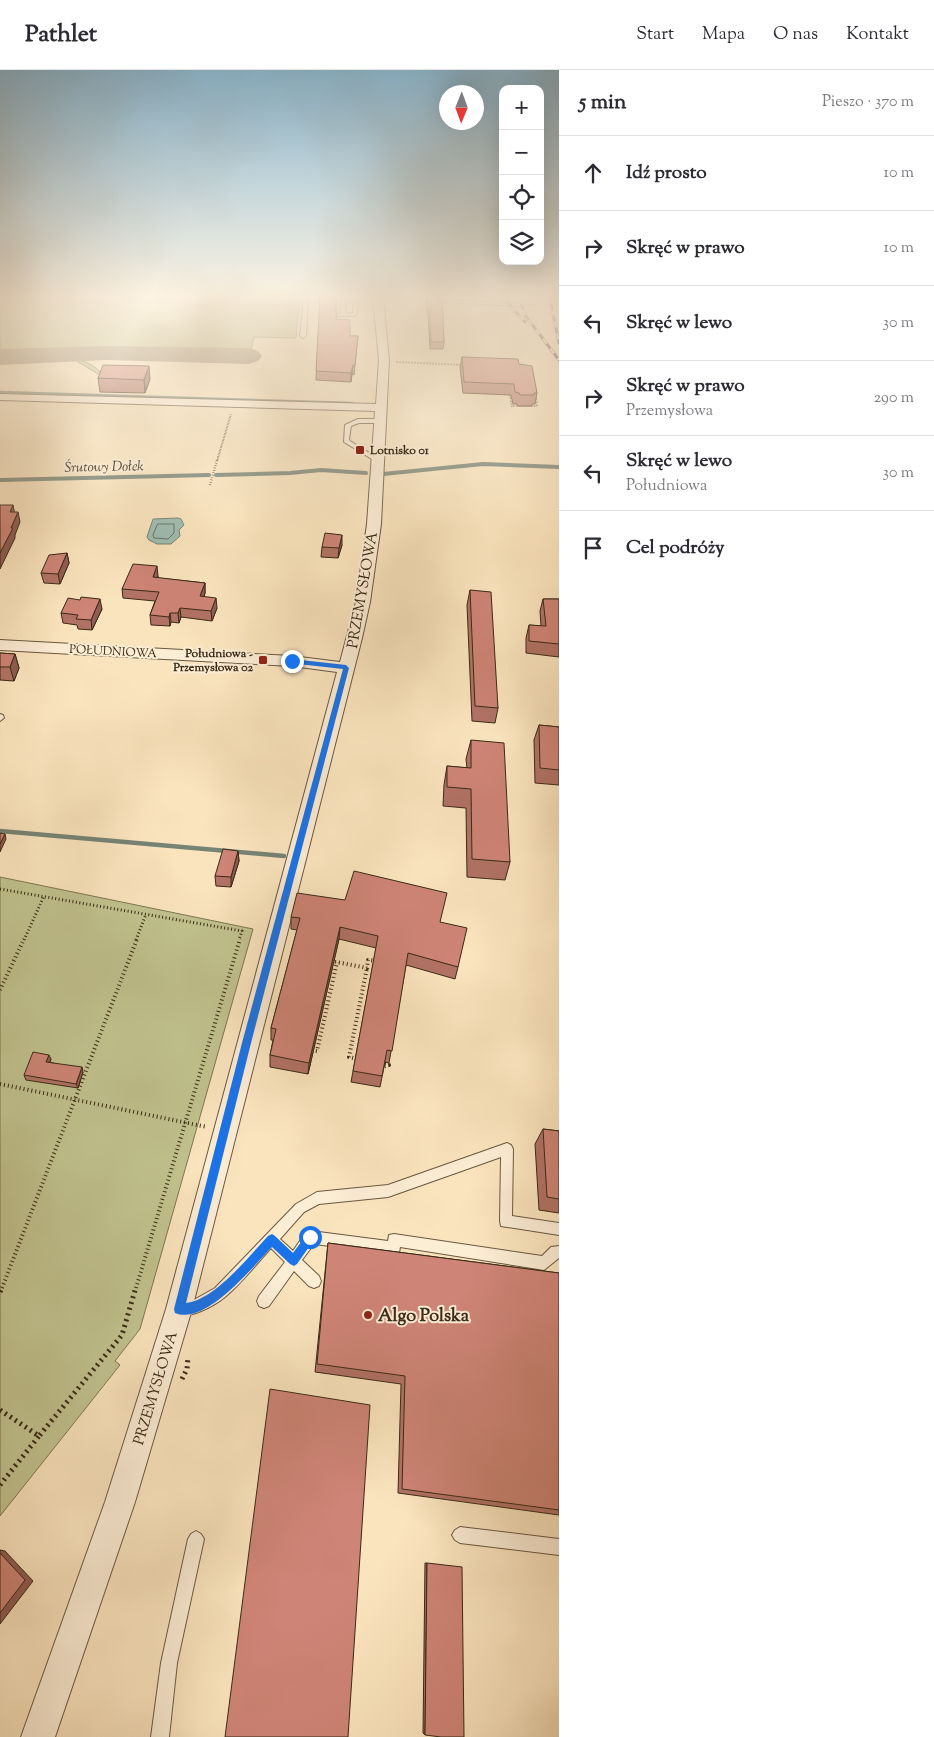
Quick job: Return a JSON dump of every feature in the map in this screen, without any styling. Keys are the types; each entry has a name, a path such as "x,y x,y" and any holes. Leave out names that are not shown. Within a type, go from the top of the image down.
{"street":[{"name":"PRZEMYSŁOWA","path":"38,1737 120,1502 179,1309 363,602 374,524 383,376"},
{"path":"0,397 380,408"},
{"name":"POŁUDNIOWA","path":"0,645 292,661 346,668"}],"lane":[{"path":"377,460 347,442 346,429 348,425 354,422 380,422"},
{"path":"179,1309 193,1308 220,1293 272,1240 300,1208 318,1198 388,1191 507,1149 506,1222 559,1229"},
{"path":"264,1300 310,1237 394,1248 394,1240 544,1263 556,1252 559,1252"},
{"path":"272,1240 314,1281"},
{"path":"460,1535 559,1547"},
{"path":"160,1737 169,1662 196,1539"}],"path":[{"path":"509,390 512,406 537,406 534,390"},
{"path":"210,485 236,404"},
{"path":"0,888 242,931 122,1335 0,1485"},
{"path":"0,990 44,896"},
{"path":"0,1292 146,914"},
{"path":"365,1060 349,1057 368,960 386,963"},
{"path":"328,961 367,968"},
{"path":"308,1049 318,1051 337,962"},
{"path":"373,1062 389,1065 382,1067"},
{"path":"0,1084 197,1125"},
{"path":"0,1410 39,1436"}],"green space":[{"path":"0,877 253,929 140,1329 115,1361 120,1365 0,1516"}],"water":[{"path":"153,519 181,519 184,525 179,530 180,536 171,544 157,544 149,540 147,537"}],"building":[{"path":"99,376 146,376 144,380 98,378"},
{"path":"464,376 534,376 537,393 534,393 534,395 520,395 515,392 514,384 464,382"},
{"path":"0,505 13,505 10,512 18,512 11,528 13,528 0,553"},
{"path":"325,533 342,535 339,548 322,547"},
{"path":"67,553 58,574 41,573 49,555"},
{"path":"133,564 157,566 153,577 205,583 200,596 216,598 211,611 180,608 178,613 170,613 169,617 150,615 159,592 122,589"},
{"path":"470,590 491,592 498,708 475,706"},
{"path":"81,597 100,599 91,620 76,619 78,615 61,613 68,598 80,600"},
{"path":"543,599 559,599 559,644 529,641 529,625 546,626"},
{"path":"0,653 15,654 10,667 0,667"},
{"path":"539,725 559,727 559,770 540,768"},
{"path":"471,740 504,743 510,862 472,859 471,789 447,787 447,766 471,768"},
{"path":"0,833 5,834 0,844"},
{"path":"223,849 238,851 231,877 215,876"},
{"path":"354,871 447,893 440,922 467,928 458,967 408,953 392,1051 387,1050 382,1076 353,1071 378,936 340,927 309,1063 270,1055 276,1029 271,1028 300,918 291,917 297,893 345,900"},
{"path":"33,1052 49,1055 46,1062 82,1067 76,1084 24,1075"},
{"path":"543,1129 559,1131 559,1199 547,1197"},
{"path":"328,1243 559,1273 559,1510 402,1489 405,1376 317,1364"},
{"path":"270,1389 370,1405 348,1737 225,1737"},
{"path":"0,1553 25,1580 0,1613"},
{"path":"427,1563 462,1567 464,1737 425,1735"}],"waterway":[{"path":"0,392 352,403"},
{"name":"Śrutowy Dołek","path":"383,474 483,464 559,467"},
{"name":"Śrutowy Dołek","path":"216,475 290,473 321,470 366,473"},
{"name":"Śrutowy Dołek","path":"0,480 209,475"},
{"path":"0,831 284,856"}],"place":[{"name":"Lotnisko 01","path":"360,450"},
{"name":"Południowa - Przemysłowa 02","path":"263,660"},
{"name":"Algo Polska","path":"368,1315"}],"route":[{"path":"292,661 346,668 179,1309 193,1308 207,1302 220,1293 272,1240 294,1261 310,1237"}]}
